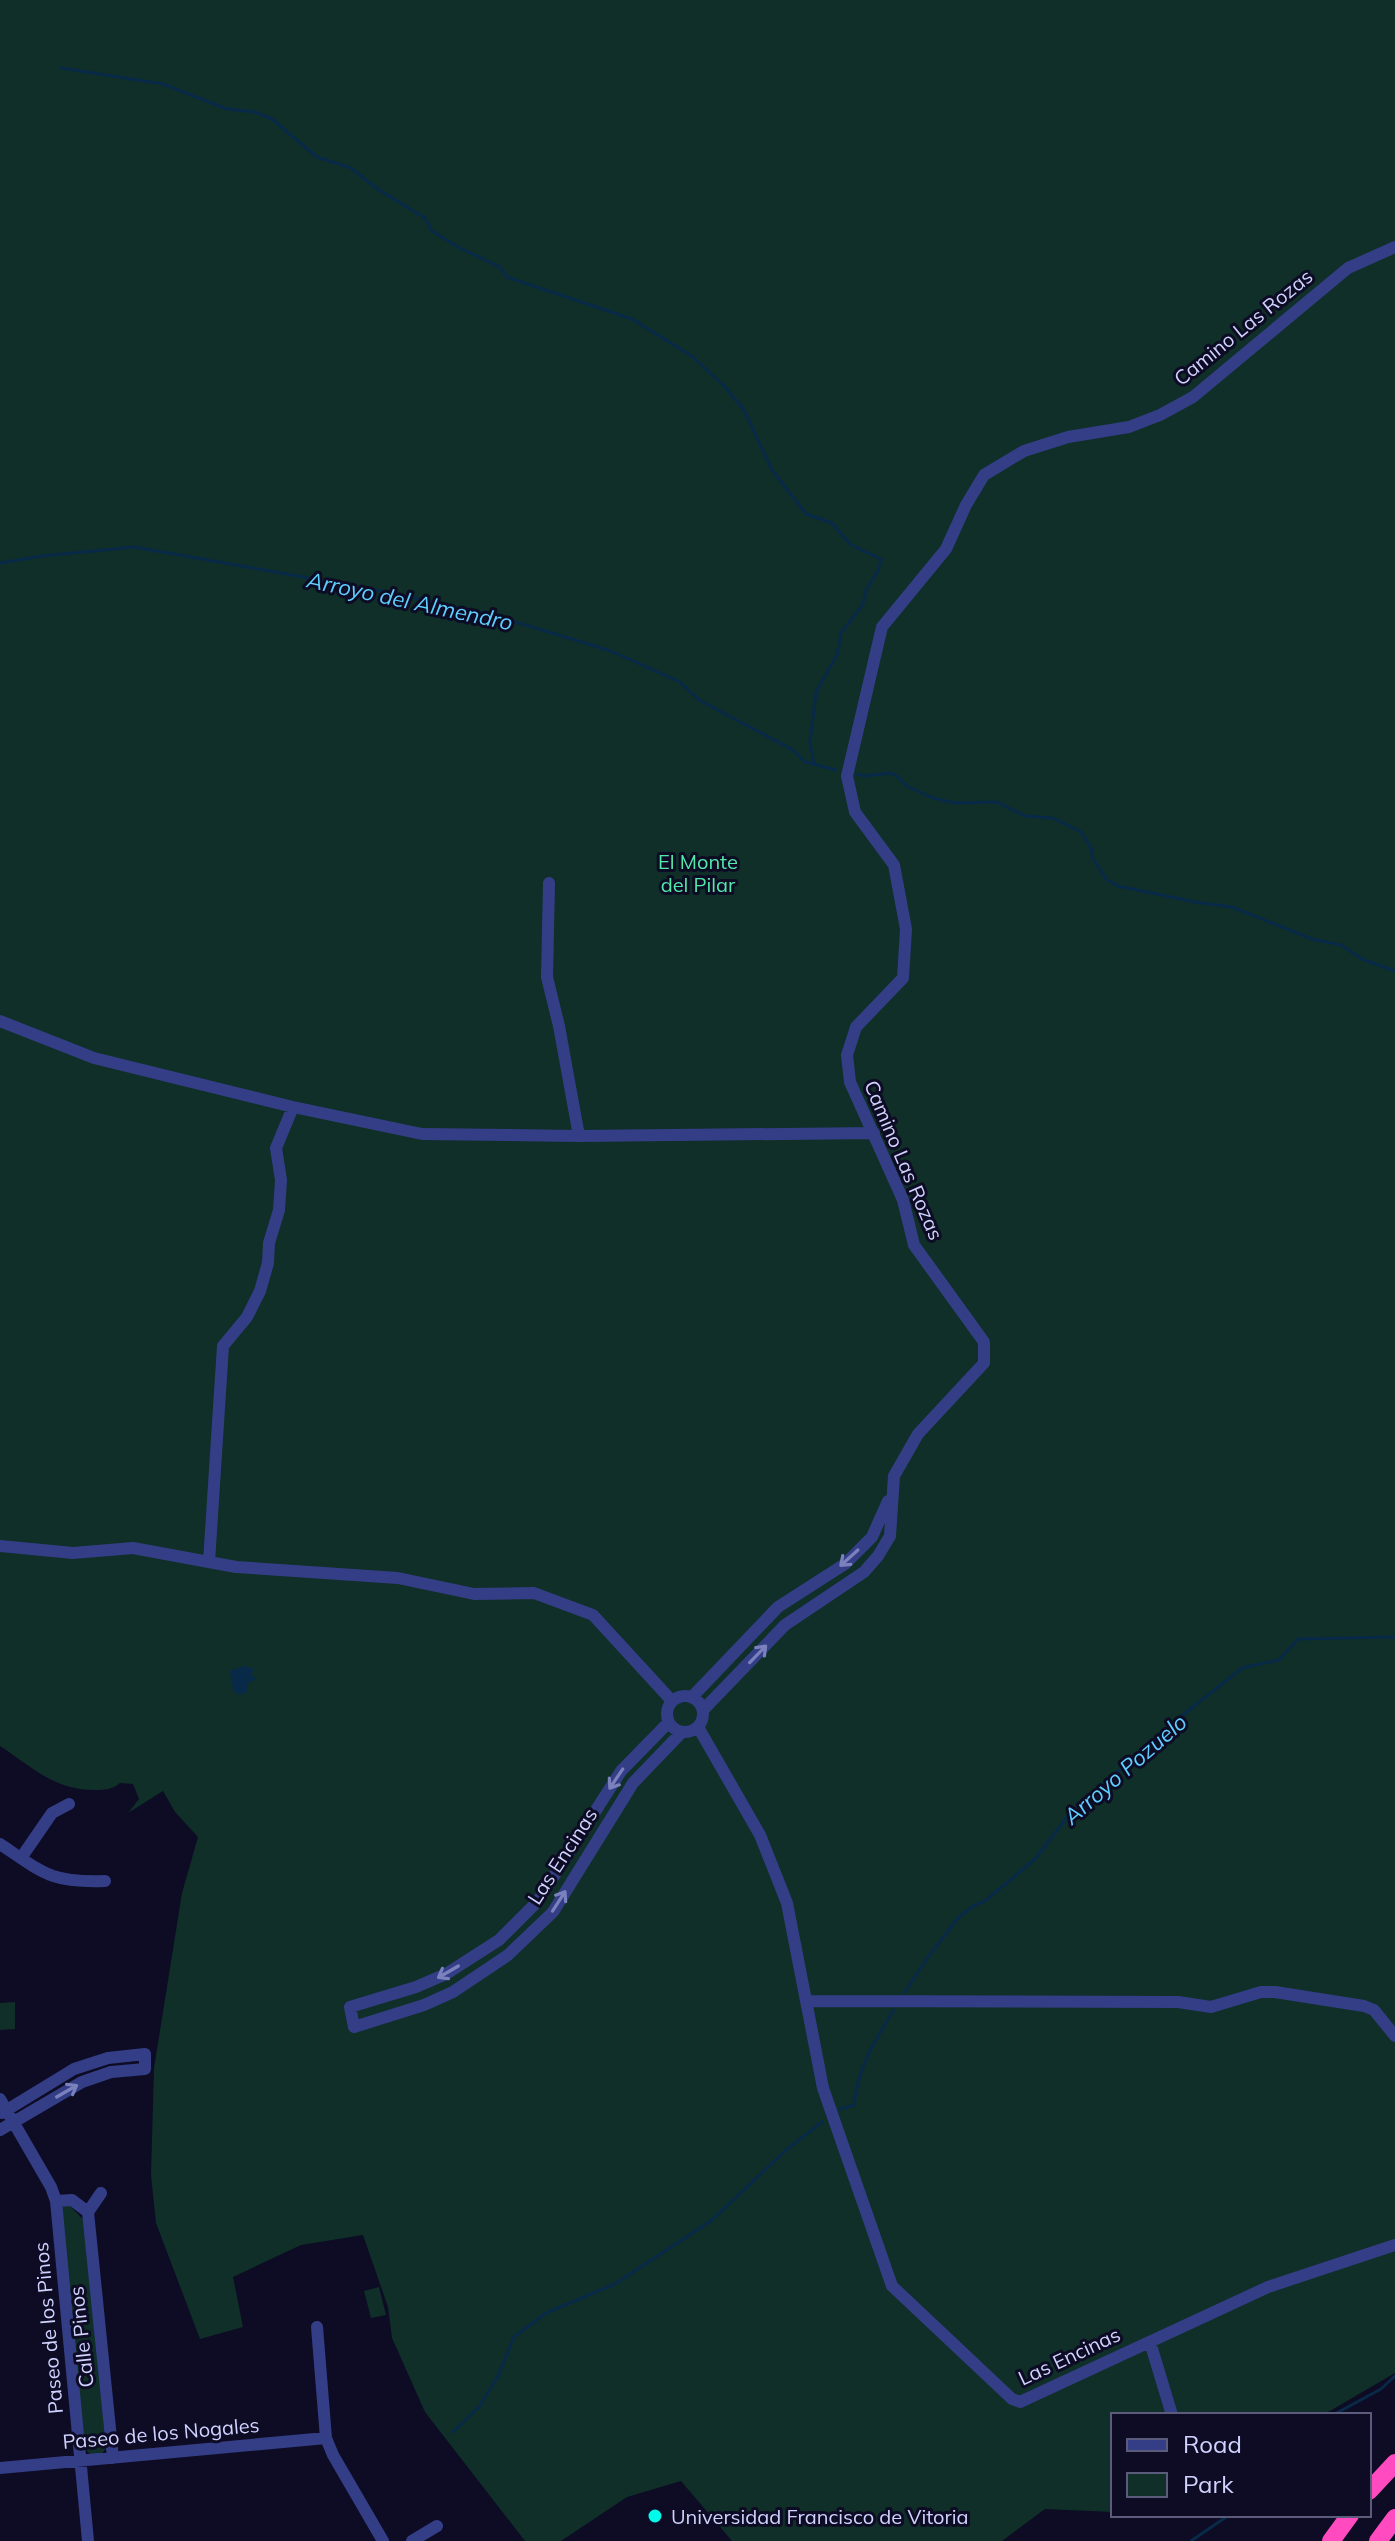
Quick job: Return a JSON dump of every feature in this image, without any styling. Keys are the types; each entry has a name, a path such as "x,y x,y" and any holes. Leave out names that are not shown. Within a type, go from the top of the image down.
{"highway":[{"path":"1371,2489 1395,2463"},
{"path":"1331,2541 1349,2517"},
{"path":"1378,2541 1395,2518"}],"street":[{"name":"Camino Las Rozas","path":"891,1494 894,1476 918,1434 984,1363 984,1342 914,1245 903,1200 850,1082 847,1055 856,1027 903,978 906,929 894,865 855,812 847,776 882,627 946,549 984,475 1024,451 1068,437 1129,427 1193,397 1348,268 1395,247"},
{"path":"549,883 547,977 579,1136"},
{"path":"0,1021 94,1058 293,1107 422,1134 874,1133"},
{"path":"209,1562 223,1346 247,1317 260,1291 279,1210 281,1180 276,1148 293,1107"},
{"path":"692,1697 778,1607 845,1564 872,1537 891,1494"},
{"path":"703,1710 785,1625 864,1572 878,1556 890,1536 891,1494"},
{"path":"0,1546 73,1553 133,1548 236,1567 398,1578 474,1594 534,1593 593,1615 672,1701"},
{"path":"682,1732 669,1722 667,1714 672,1701 679,1696 692,1697 699,1702 703,1718 698,1727"},
{"name":"Las Encinas","path":"669,1722 621,1771 538,1901 499,1940 446,1974 416,1987 350,2007 354,2027 424,2005 453,1992 508,1955 553,1912 633,1783 682,1732 698,1727 760,1835 787,1903 823,2088 892,2286 1012,2399 1020,2402 1268,2287 1395,2245"},
{"path":"21,1858 52,1813 69,1804"},
{"path":"0,1844 52,1878 74,1882 105,1881"},
{"path":"807,2001 1178,2002 1211,2007 1261,1992 1275,1992 1364,2006 1374,2010 1395,2036"},
{"path":"0,2130 5,2111 74,2069 108,2058 145,2054 145,2069 111,2072 5,2111"},
{"name":"Paseo de los Pinos","path":"5,2111 51,2187 56,2201 88,2541"},
{"path":"56,2201 72,2200 88,2212 101,2193"},
{"name":"Calle Pinos","path":"88,2212 113,2458"},
{"path":"317,2327 326,2438 383,2541"},
{"path":"1150,2342 1171,2413"},
{"name":"Paseo de los Nogales","path":"0,2468 326,2438"},
{"path":"412,2541 437,2526"}],"green space":[{"name":"El Monte del Pilar","path":"0,0 1395,0 1395,2373 1326,2413 1111,2413 1111,2512 1045,2509 1002,2541 732,2541 681,2481 627,2497 561,2541 525,2541 425,2412 392,2338 388,2307 363,2235 301,2245 233,2277 243,2327 200,2339 156,2223 151,2175 154,2068 182,1893 198,1837 175,1812 163,1791 128,1813 139,1799 133,1784 120,1783 100,1790 69,1786 45,1776 0,1746"},
{"path":"15,2002 15,2029 0,2030 0,2003"},
{"path":"61,2205 69,2205 84,2220 106,2448 102,2454 91,2455 85,2449"},
{"path":"379,2287 386,2315 371,2318 364,2291"}],"water":[{"path":"244,1666 254,1669 251,1675 257,1679 249,1682 246,1693 239,1695 233,1690 230,1671"}],"waterway":[{"path":"61,68 163,84 227,109 255,112 272,119 317,157 351,168 376,188 425,218 432,231 500,267 507,277 632,319 693,357 744,410 772,470 806,514 832,523 851,545 881,559 878,571 866,590 863,604 841,633 837,655 816,692 810,743 814,764"},
{"name":"Arroyo del Almendro","path":"0,563 134,547 377,590 489,614 611,651 680,682 699,700 793,750 805,762 836,770"},
{"name":"Arroyo del Almendro","path":"856,774 890,773 907,786 933,798 955,803 997,802 1025,816 1053,818 1081,832 1107,880 1118,886 1232,907 1312,939 1341,945 1362,959 1395,971"},
{"name":"Arroyo Pozuelo","path":"904,1993 958,1918 985,1901 1035,1859 1071,1812 1159,1734 1242,1668 1279,1660 1298,1639 1395,1637"},
{"name":"Arroyo Pozuelo","path":"840,2109 854,2105 868,2055 894,2010"},
{"name":"Arroyo Pozuelo","path":"453,2432 479,2407 498,2376 514,2337 546,2313 615,2284 712,2220 785,2151 822,2122"},
{"path":"1337,2413 1381,2389 1395,2376"},
{"path":"1191,2541 1226,2517"}],"place":[{"name":"Universidad Francisco de Vitoria","path":"655,2516"}]}
